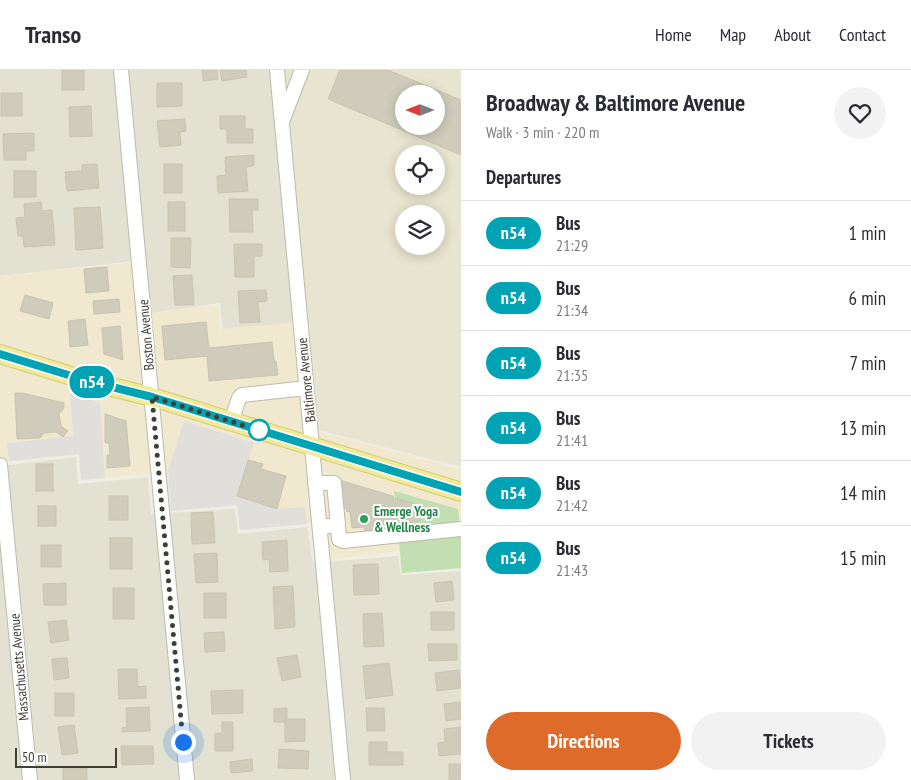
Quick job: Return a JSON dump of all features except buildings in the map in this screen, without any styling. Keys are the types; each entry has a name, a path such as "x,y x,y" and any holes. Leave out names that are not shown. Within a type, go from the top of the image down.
{"main road":[{"path":"0,354 88,381 152,397 461,492"}],"street":[{"name":"Boston Avenue","path":"121,70 187,780"},
{"name":"Baltimore Avenue","path":"277,70 343,780"},
{"path":"282,122 302,70"},
{"path":"231,422 239,398 242,395 306,388"},
{"name":"Massachusetts Avenue","path":"0,465 30,780"},
{"path":"316,483 334,483 339,539 342,541 461,530"},
{"path":"320,527 338,525"}],"shaded area":[{"path":"0,70 275,70 296,322 223,331 220,303 147,314 143,260 0,276"},
{"path":"283,70 461,70 461,467 318,430"},
{"path":"136,262 139,315 218,305 220,329 296,322 316,431 461,469 461,568 402,573 400,551 315,561 311,523 240,530 237,505 156,512 153,473 81,480 79,454 0,463 0,276"},
{"path":"70,393 100,403 105,478 81,480 79,454 9,461 7,443 73,436"},
{"path":"184,421 254,443 237,496 277,509 305,507 307,524 240,530 237,505 171,511 168,471"},
{"path":"76,457 78,484 148,477 151,514 235,509 238,534 307,527 313,563 398,556 401,575 461,571 461,780 0,780 0,466"}],"green space":[{"path":"394,491 458,509 461,568 402,573"}],"bus line":[{"name":"n54","path":"0,354 88,381 152,397 461,492"}],"place":[{"name":"Emerge Yoga & Wellness","path":"364,519"}],"route":[{"path":"183,742 152,397 259,430"}]}
